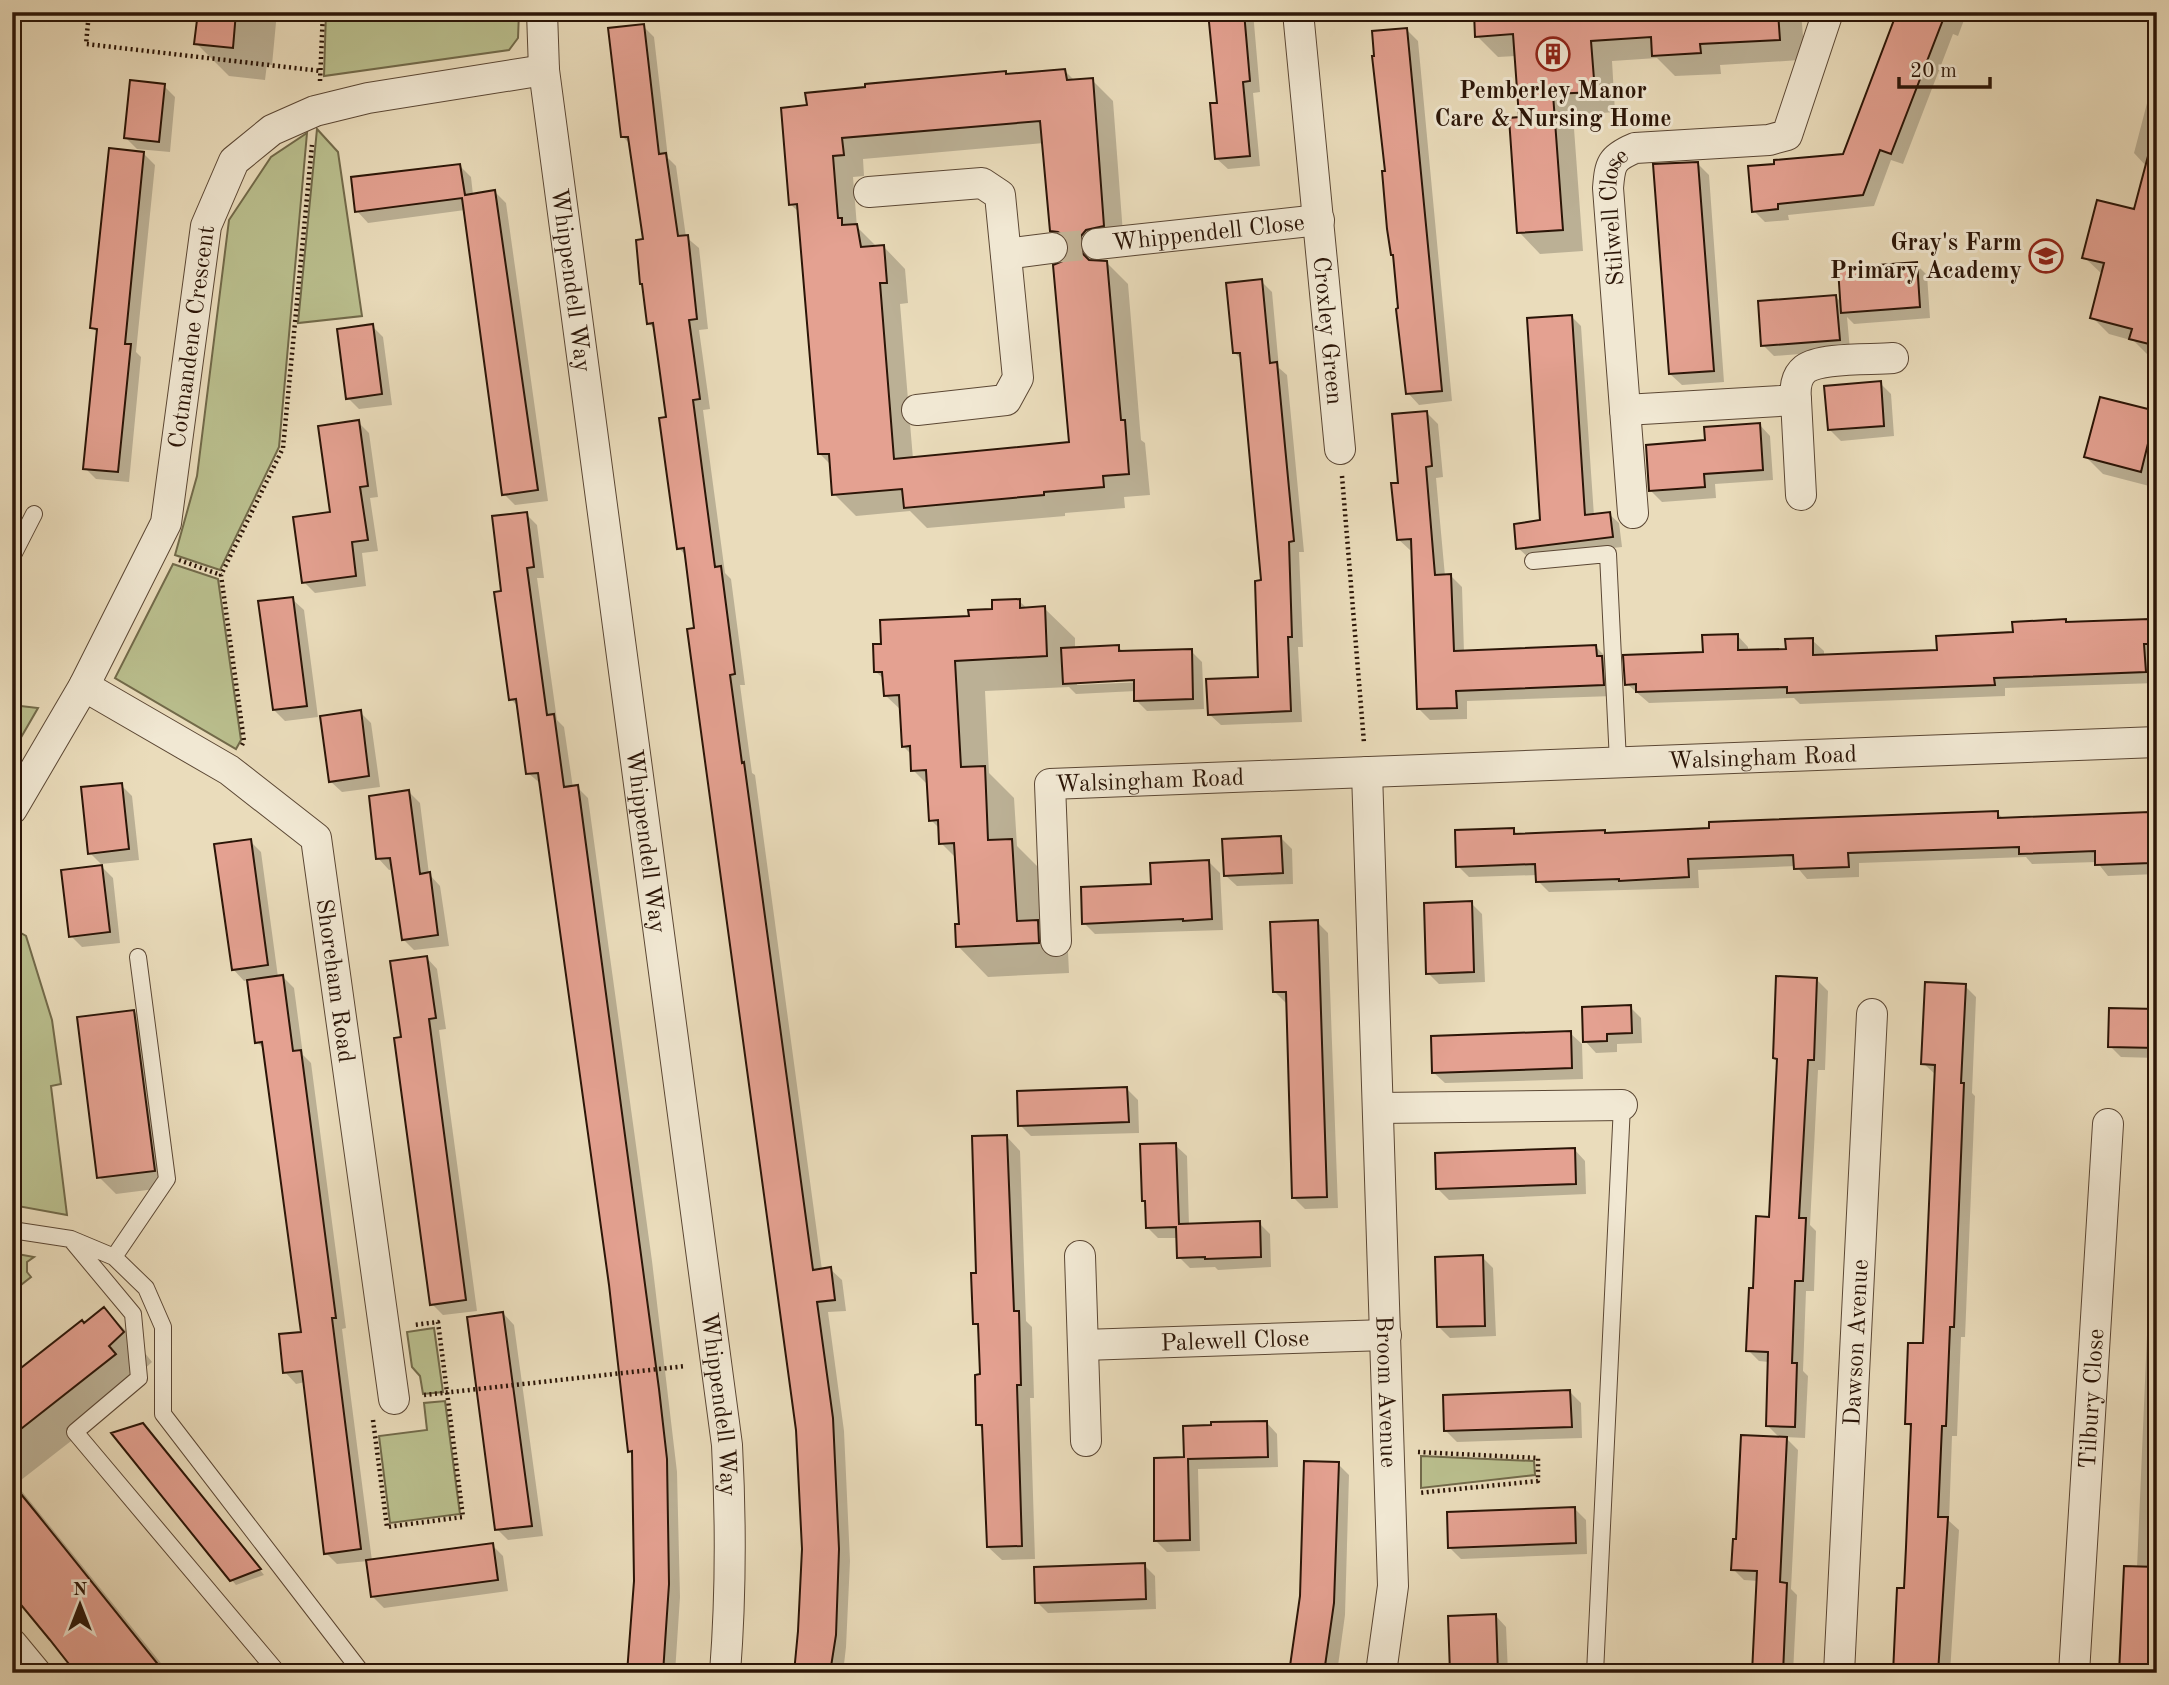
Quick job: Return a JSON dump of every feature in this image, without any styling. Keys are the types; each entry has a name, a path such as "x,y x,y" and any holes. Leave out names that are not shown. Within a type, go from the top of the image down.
{"street":[{"name":"Whippendell Way","path":"542,12 544,70 718,1363 727,1445 731,1524 730,1613 725,1673"},
{"name":"Croxley Green","path":"1298,12 1340,449"},
{"name":"Stilwell Close","path":"1633,513 1608,188 1610,168 1617,155 1635,148 1769,140 1787,135 1828,12"},
{"name":"Cotmandene Crescent","path":"12,809 84,686 166,523 206,226 234,161 272,130 315,111 368,98 544,70"},
{"path":"869,192 982,183 1000,195 1018,378 1006,400 917,410"},
{"name":"Whippendell Close","path":"1097,244 1319,220"},
{"path":"1006,254 1052,248"},
{"path":"1801,495 1795,384 1802,370 1816,363 1893,359"},
{"path":"1625,410 1796,400"},
{"name":"Shoreham Road","path":"84,686 229,770 316,838 394,1399"},
{"name":"Walsingham Road","path":"1056,941 1050,784 2157,742"},
{"name":"Broom Avenue","path":"1367,772 1393,1586 1381,1673"},
{"name":"Dawson Avenue","path":"1839,1673 1872,1014"},
{"path":"1378,1108 1622,1105"},
{"name":"Tilbury Close","path":"2074,1673 2108,1124"},
{"path":"1080,1256 1086,1441"},
{"name":"Palewell Close","path":"1083,1345 1386,1335"},
{"path":"12,1644 36,1673"}],"lane":[{"path":"12,557 34,514"},
{"path":"1533,561 1608,554 1618,762"},
{"path":"114,1257 167,1179 138,957"},
{"path":"1595,1673 1622,1105"},
{"path":"12,1230 71,1239 114,1257 146,1288 163,1327 163,1415 362,1673"},
{"path":"71,1239 133,1314 139,1378 75,1432 278,1673"}],"path":[{"path":"89,12 86,44 321,71"},
{"path":"229,770 244,741 221,575 284,448 321,71 323,12"},
{"path":"1340,449 1367,772"},
{"path":"153,551 221,575"},
{"path":"384,1329 438,1322 447,1392 463,1517 387,1527 370,1402 447,1392 718,1363"},
{"path":"1389,1450 1538,1458 1538,1481 1390,1496"}],"green space":[{"path":"326,12 519,12 518,38 509,50 324,76"},
{"path":"317,129 338,152 362,316 298,323"},
{"path":"307,133 279,447 220,570 175,555 197,476 229,220 271,157"},
{"path":"173,564 218,579 241,740 236,749 115,678"},
{"path":"12,705 38,708 12,753"},
{"path":"12,928 26,936 52,1020 61,1084 51,1086 67,1215 12,1205"},
{"path":"12,1253 34,1257 27,1262 27,1272 31,1277 12,1292"},
{"path":"434,1328 443,1392 423,1394 420,1376 412,1367 407,1332"},
{"path":"445,1401 460,1514 390,1523 379,1436 427,1430 424,1403"},
{"path":"1421,1456 1534,1461 1535,1475 1421,1488"}],"building":[{"path":"198,12 236,12 233,48 194,44"},
{"path":"1208,12 1244,12 1250,81 1243,82 1250,156 1215,159 1210,103 1217,103"},
{"name":"Pemberley Manor Care & Nursing Home","path":"1474,12 1778,12 1780,40 1700,44 1701,53 1652,56 1651,37 1591,41 1595,92 1553,94 1563,230 1517,233 1509,118 1519,117 1513,34 1475,37"},
{"path":"1897,12 1946,12 1891,154 1880,150 1863,195 1778,204 1778,209 1752,212 1748,166 1774,164 1774,160 1843,154"},
{"path":"644,24 659,154 666,153 678,236 688,235 697,319 689,320 700,399 693,400 715,567 721,566 735,674 730,675 813,1270 831,1267 835,1300 817,1302 833,1418 839,1549 836,1635 830,1673 794,1673 802,1549 796,1430 687,629 694,628 684,548 677,549 659,418 666,417 653,323 647,324 640,284 636,240 643,239 628,137 621,137 608,28"},
{"path":"1407,28 1442,391 1406,394 1393,255 1387,229 1382,171 1385,171 1372,56 1372,31"},
{"path":"1065,69 1067,80 1093,78 1104,226 1086,230 1081,236 1080,245 1089,260 1107,261 1121,420 1125,420 1129,474 1103,476 1104,487 904,508 902,489 832,495 829,454 818,454 797,204 789,205 781,108 807,105 805,93 865,87 865,84 1006,71 1006,74","holes":["1040,121 1050,231 1065,237 1069,246 1063,261 1053,265 1069,442 894,459 880,283 887,283 884,245 861,247 857,224 842,225 842,218 838,218 833,156 844,155 842,138"]},
{"path":"130,80 165,84 159,142 124,138"},
{"path":"109,148 144,152 125,344 131,344 118,472 83,469 97,329 90,328"},
{"path":"2148,156 2157,157 2157,346 2129,339 2132,329 2090,318 2104,263 2082,258 2097,200 2134,209"},
{"path":"1698,162 1714,371 1669,374 1653,164"},
{"path":"460,164 465,195 495,190 538,490 502,495 462,198 355,212 351,177"},
{"path":"1917,262 1920,307 1841,313 1838,268"},
{"path":"1262,279 1270,363 1277,362 1294,541 1289,542 1292,637 1288,637 1291,711 1208,715 1206,679 1258,677 1255,581 1261,580 1240,353 1233,353 1226,283"},
{"path":"1836,295 1840,340 1761,346 1758,301"},
{"path":"1572,315 1585,515 1610,512 1613,537 1516,549 1514,524 1540,520 1527,318"},
{"path":"373,324 382,394 346,399 337,329"},
{"path":"1881,381 1884,426 1828,430 1824,386"},
{"path":"2100,397 2156,411 2141,472 2084,457"},
{"path":"1427,411 1432,466 1426,467 1435,575 1451,574 1454,651 1596,645 1597,656 1602,656 1604,685 1456,691 1457,708 1417,709 1411,539 1397,540 1391,483 1398,483 1392,414"},
{"path":"359,420 368,486 360,487 368,540 352,542 356,576 302,583 293,517 330,512 318,426"},
{"path":"1760,423 1763,470 1704,474 1705,487 1649,491 1646,445 1705,440 1704,427"},
{"path":"527,512 534,567 527,568 547,715 554,714 564,787 578,785 659,1389 667,1459 669,1584 663,1673 627,1673 634,1581 632,1451 628,1452 609,1285 538,773 526,774 516,699 509,700 494,592 501,591 492,516"},
{"path":"293,597 307,706 273,710 258,601"},
{"path":"1020,599 1020,608 1045,606 1047,656 955,661 961,767 985,766 988,840 1012,839 1017,921 1038,920 1039,943 956,947 955,924 959,924 954,843 939,844 938,820 929,821 926,770 911,771 910,746 902,747 899,695 884,696 882,672 874,672 873,644 881,644 880,620 969,616 968,610 992,609 992,600"},
{"path":"2066,619 2066,622 2149,619 2150,644 2144,644 2146,672 1994,678 1995,685 1787,693 1787,687 1636,692 1636,684 1625,685 1623,655 1703,652 1702,635 1738,634 1738,650 1786,649 1785,639 1813,638 1813,655 1937,650 1936,636 2013,632 2012,622"},
{"path":"1119,645 1119,651 1192,649 1193,699 1134,701 1134,680 1063,684 1061,648"},
{"path":"361,710 369,776 329,782 320,716"},
{"path":"122,783 129,849 88,854 81,787"},
{"path":"409,790 420,874 430,872 438,935 402,940 390,858 376,859 369,796"},
{"path":"1998,811 1998,818 2149,812 2151,863 2095,865 2095,851 2019,854 2019,847 1848,853 1849,867 1794,869 1793,855 1688,859 1689,877 1619,881 1536,882 1535,864 1456,867 1455,830 1514,828 1514,834 1605,830 1605,833 1709,828 1709,822"},
{"path":"1281,836 1283,873 1224,876 1222,839"},
{"path":"251,839 268,965 232,970 214,844"},
{"path":"1209,860 1212,919 1082,924 1081,887 1151,884 1150,863"},
{"path":"102,865 110,932 69,937 61,870"},
{"path":"1472,901 1474,972 1426,974 1424,903"},
{"path":"1318,920 1327,1197 1292,1198 1286,992 1273,992 1270,922"},
{"path":"427,956 436,1018 429,1019 466,1300 430,1305 394,1038 401,1037 390,961"},
{"path":"283,975 293,1051 301,1050 336,1318 332,1318 361,1549 324,1554 302,1371 283,1373 279,1334 301,1332 262,1042 255,1043 247,980"},
{"path":"1776,976 1817,978 1814,1060 1808,1060 1799,1218 1806,1218 1803,1281 1795,1281 1792,1363 1797,1363 1795,1427 1766,1426 1768,1352 1746,1351 1749,1288 1753,1288 1756,1216 1769,1217 1777,1059 1773,1058"},
{"path":"1925,982 1966,984 1954,1327 1950,1327 1946,1426 1942,1426 1938,1517 1948,1517 1938,1673 1893,1673 1897,1588 1904,1588 1906,1547 1911,1424 1905,1424 1908,1343 1923,1343 1935,1065 1921,1064"},
{"path":"1631,1005 1632,1033 1607,1034 1607,1041 1583,1042 1582,1007"},
{"path":"2109,1008 2157,1009 2157,1048 2108,1047"},
{"path":"134,1010 155,1171 97,1178 77,1017"},
{"path":"1571,1031 1572,1068 1432,1073 1431,1036"},
{"path":"1127,1087 1129,1122 1018,1126 1017,1091"},
{"path":"1007,1135 1014,1311 1019,1311 1021,1385 1017,1385 1022,1546 987,1547 982,1425 976,1425 975,1375 980,1374 978,1324 973,1324 971,1273 976,1273 972,1136"},
{"path":"1176,1143 1179,1224 1260,1221 1261,1257 1177,1258 1176,1227 1146,1228 1140,1144"},
{"path":"1575,1148 1576,1184 1436,1189 1435,1153"},
{"path":"1483,1255 1485,1326 1437,1327 1435,1257"},
{"path":"104,1307 124,1332 109,1346 116,1354 12,1436 12,1375 82,1320 84,1323"},
{"path":"503,1312 532,1526 495,1530 467,1317"},
{"path":"1570,1390 1572,1427 1444,1431 1443,1395"},
{"path":"1267,1421 1268,1457 1188,1459 1190,1540 1154,1541 1154,1458 1184,1457 1183,1426 1211,1425 1211,1422"},
{"path":"143,1423 261,1569 230,1581 111,1433"},
{"path":"1741,1435 1787,1437 1780,1582 1787,1583 1783,1673 1752,1673 1757,1571 1731,1570 1733,1539 1736,1539"},
{"path":"1304,1461 1339,1462 1334,1603 1324,1673 1289,1673 1300,1596"},
{"path":"12,1483 165,1673 76,1673 12,1594"},
{"path":"1575,1507 1576,1543 1448,1548 1447,1512"},
{"path":"493,1543 498,1580 371,1597 366,1560"},
{"path":"1145,1563 1146,1599 1035,1603 1034,1567"},
{"path":"2124,1566 2157,1567 2157,1673 2119,1673"},
{"path":"1496,1614 1498,1673 1450,1673 1448,1616"}],"tunnel":[{"path":"1052,248 1097,244"}],"place":[{"name":"Pemberley Manor Care & Nursing Home","path":"1553,54"},
{"name":"Gray's Farm Primary Academy","path":"2046,256"}]}
